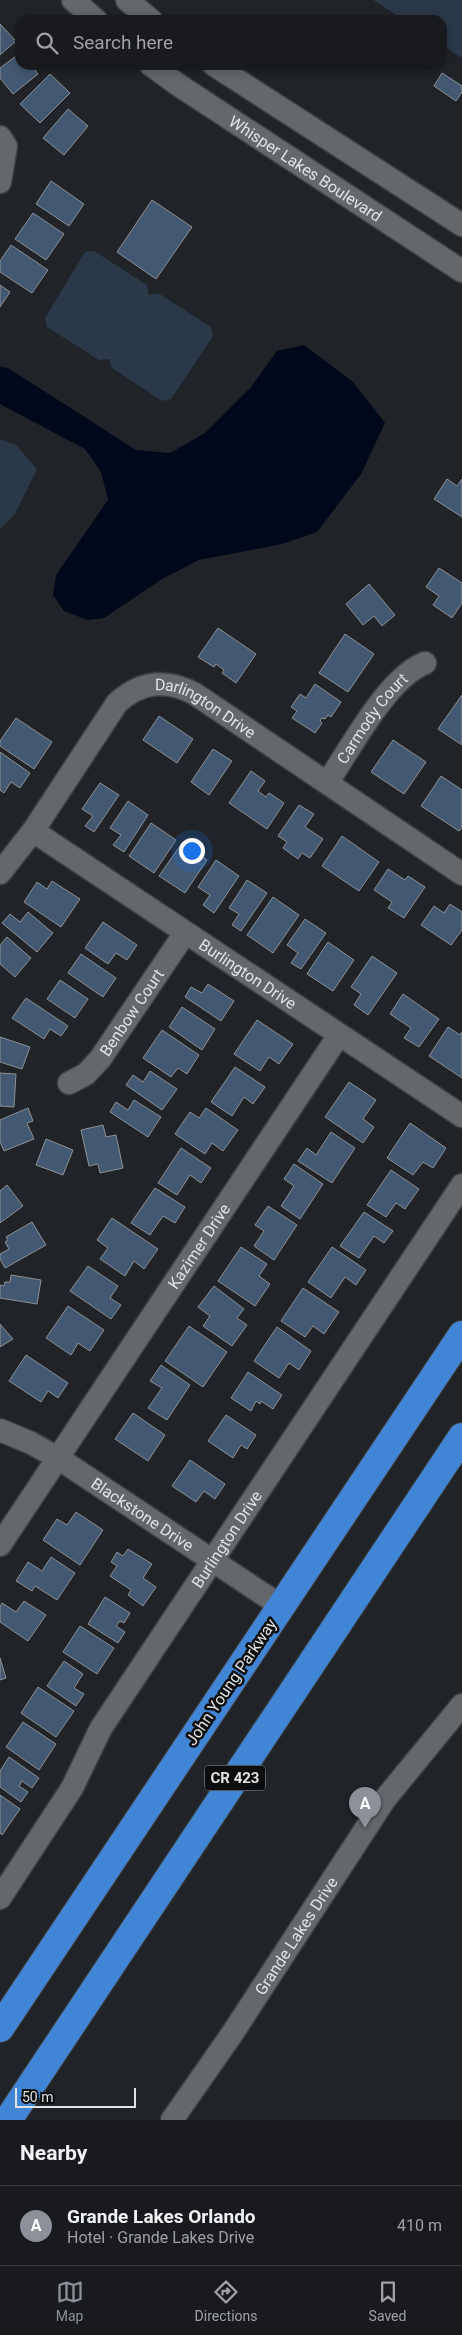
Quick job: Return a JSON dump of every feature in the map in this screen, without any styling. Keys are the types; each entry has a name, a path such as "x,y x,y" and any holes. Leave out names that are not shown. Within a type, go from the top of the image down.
{"highway":[{"name":"John Young Parkway","path":"0,2028 462,1335"},
{"name":"CR 423","path":"8,2120 462,1437"}],"street":[{"path":"73,0 90,15"},
{"path":"127,0 145,15"},
{"name":"Whisper Lakes Boulevard","path":"158,70 462,271"},
{"path":"222,70 462,225"},
{"path":"272,147 295,118"},
{"path":"0,137 6,146 0,182"},
{"name":"Carmody Court","path":"327,783 388,692 405,674 425,663"},
{"name":"Darlington Drive","path":"0,873 32,831 117,703 132,691 149,684 158,683 177,686 195,694 462,874"},
{"name":"Burlington Drive","path":"32,831 462,1116"},
{"name":"Benbow Court","path":"69,1083 86,1074 100,1059 185,933"},
{"name":"Kazimer Drive","path":"0,1545 339,1035"},
{"name":"Burlington Drive","path":"0,1898 7,1873 72,1788 101,1728 462,1185"},
{"name":"Blackstone Drive","path":"0,1430 31,1443 58,1458 281,1606"},
{"name":"Grande Lakes Drive","path":"172,2120 232,2034 385,1800 462,1704"},
{"name":"Grande Lakes Drive","path":"423,1752 462,1724"}],"shaded area":[{"path":"373,0 462,0 462,58 447,48 447,15 396,15"},
{"path":"94,251 147,285 149,295 158,293 211,327 213,336 171,399 162,401 112,368 109,359 99,360 47,327 45,318 85,252"},
{"path":"304,345 352,381 385,423 361,474 317,532 282,544 199,560 162,579 104,618 88,620 64,611 53,595 56,575 108,500 101,472 85,449 0,404 0,367 8,368 136,450 170,453 205,433 251,387 277,351"},
{"path":"0,439 16,445 37,469 15,514 0,529"}],"building":[{"path":"0,24 15,42 0,55"},
{"path":"15,57 15,70 35,70 38,74 13,94 0,78 0,68"},
{"path":"442,73 462,86 462,92 456,101 434,86"},
{"path":"50,74 70,93 40,123 20,104"},
{"path":"68,109 88,126 64,155 43,138"},
{"path":"51,181 84,204 69,226 36,204"},
{"path":"152,200 192,227 156,279 117,252"},
{"path":"33,213 64,234 46,260 15,239"},
{"path":"11,245 48,270 32,293 0,272 0,261"},
{"path":"0,285 10,292 0,307"},
{"path":"447,479 457,486 462,479 462,517 434,499"},
{"path":"439,568 462,583 462,603 452,618 433,605 439,596 426,587"},
{"path":"369,584 395,615 382,626 374,616 363,625 346,604"},
{"path":"218,628 256,654 236,683 222,673 224,670 216,664 214,667 198,657"},
{"path":"345,634 374,654 348,692 319,673"},
{"path":"315,684 341,702 331,717 328,715 325,719 322,718 320,721 322,723 315,733 292,718 297,711 291,707 300,694 306,698"},
{"path":"462,695 462,745 438,729"},
{"path":"159,716 193,739 177,763 143,740"},
{"path":"16,718 52,742 34,769 0,746 0,741"},
{"path":"393,740 426,762 404,794 371,772"},
{"path":"213,749 232,761 209,795 191,782"},
{"path":"0,752 30,773 20,788 11,782 4,793 0,790"},
{"path":"251,771 265,781 258,791 266,797 269,793 284,803 267,829 229,803"},
{"path":"441,776 462,790 462,827 459,831 421,806"},
{"path":"100,783 119,795 94,832 85,826 93,816 82,809"},
{"path":"128,801 148,815 124,852 113,845 121,835 110,828"},
{"path":"299,805 314,814 305,827 323,839 310,858 302,853 298,859 283,848 287,842 278,836"},
{"path":"151,823 176,840 154,873 129,856"},
{"path":"342,836 379,862 359,891 322,866"},
{"path":"182,843 207,860 185,893 159,876"},
{"path":"216,860 239,876 214,913 203,905 210,895 198,887"},
{"path":"388,869 405,880 408,876 425,887 404,918 388,908 392,902 374,890"},
{"path":"247,880 267,893 241,931 232,925 239,914 229,908"},
{"path":"52,881 80,899 61,927 24,902 37,882 47,889"},
{"path":"273,897 299,915 273,953 247,935"},
{"path":"450,904 462,912 462,930 451,945 421,925 434,906 444,913"},
{"path":"28,912 53,933 37,952 2,923 10,914 20,922"},
{"path":"305,919 326,933 301,969 291,963 298,953 287,945"},
{"path":"103,922 137,945 127,960 116,953 108,964 85,948"},
{"path":"7,937 31,958 15,977 0,964 0,945"},
{"path":"328,942 354,960 333,991 307,974"},
{"path":"81,954 116,978 103,997 68,973"},
{"path":"372,956 397,973 368,1015 354,1005 361,994 351,987"},
{"path":"60,980 88,999 75,1018 47,999"},
{"path":"208,984 234,1001 221,1021 185,997 191,987 202,993"},
{"path":"403,994 439,1019 419,1047 404,1038 411,1028 390,1014"},
{"path":"26,998 68,1026 61,1036 50,1029 44,1039 12,1018"},
{"path":"182,1007 215,1029 202,1050 169,1027"},
{"path":"257,1020 293,1044 279,1064 269,1057 260,1071 234,1054"},
{"path":"448,1027 460,1035 462,1032 462,1078 429,1056"},
{"path":"162,1030 199,1055 187,1074 178,1068 171,1077 143,1058"},
{"path":"0,1037 30,1047 22,1069 0,1062"},
{"path":"235,1067 265,1087 253,1104 244,1097 232,1116 211,1102"},
{"path":"150,1071 177,1089 162,1110 126,1085 133,1075 143,1082"},
{"path":"0,1073 16,1074 14,1107 0,1106"},
{"path":"349,1082 376,1100 363,1119 374,1127 363,1143 325,1117"},
{"path":"134,1100 161,1117 148,1137 110,1112 116,1102 128,1110"},
{"path":"28,1108 33,1121 27,1123 34,1139 4,1151 0,1142 0,1120"},
{"path":"206,1108 238,1130 223,1151 212,1143 205,1154 175,1134 190,1112 199,1118"},
{"path":"410,1123 446,1148 433,1168 423,1162 413,1175 387,1158"},
{"path":"103,1125 106,1137 116,1135 123,1168 100,1173 98,1164 89,1166 81,1130"},
{"path":"331,1132 355,1148 332,1183 298,1161 307,1148 316,1155"},
{"path":"46,1139 73,1150 63,1175 36,1165"},
{"path":"181,1148 211,1168 201,1183 190,1175 177,1195 158,1183"},
{"path":"294,1164 323,1184 300,1219 281,1206 294,1186 284,1179"},
{"path":"391,1170 419,1189 405,1209 396,1203 386,1217 367,1205"},
{"path":"7,1185 23,1206 0,1223 0,1191"},
{"path":"155,1188 185,1207 175,1223 163,1216 150,1235 131,1223"},
{"path":"268,1206 297,1225 274,1260 254,1246 264,1231 255,1225"},
{"path":"364,1212 393,1231 384,1243 374,1236 359,1258 340,1246"},
{"path":"112,1218 158,1249 144,1269 134,1261 125,1276 100,1259 108,1248 97,1240"},
{"path":"32,1222 46,1245 5,1268 0,1259 0,1254 9,1249 5,1242 8,1240 6,1237"},
{"path":"241,1247 267,1264 259,1276 270,1284 255,1306 218,1281"},
{"path":"332,1247 366,1270 356,1285 345,1277 331,1298 308,1282"},
{"path":"88,1266 118,1286 110,1298 121,1305 111,1319 70,1291"},
{"path":"11,1275 41,1280 37,1304 0,1298 0,1285 4,1286 5,1282 10,1282"},
{"path":"214,1286 244,1309 237,1318 247,1325 232,1346 203,1326 210,1316 198,1307"},
{"path":"303,1288 339,1312 324,1334 313,1326 305,1337 281,1321"},
{"path":"68,1306 104,1330 90,1351 78,1343 71,1355 46,1338"},
{"path":"0,1324 13,1339 0,1347"},
{"path":"189,1326 227,1352 203,1387 165,1361"},
{"path":"277,1327 311,1351 299,1370 289,1363 279,1378 254,1361"},
{"path":"26,1355 68,1383 58,1398 48,1391 41,1402 9,1381"},
{"path":"161,1365 190,1385 167,1420 148,1408 162,1388 150,1381"},
{"path":"248,1372 282,1395 273,1409 261,1401 260,1404 256,1401 251,1411 231,1398"},
{"path":"133,1413 165,1435 148,1461 115,1439"},
{"path":"226,1415 256,1435 247,1449 241,1445 233,1458 208,1441"},
{"path":"190,1460 225,1484 215,1499 204,1491 196,1502 172,1486"},
{"path":"76,1512 103,1530 80,1565 43,1540 57,1519 67,1525"},
{"path":"128,1549 152,1564 143,1578 156,1587 143,1606 128,1595 131,1590 110,1576 117,1566 111,1562 117,1552 123,1556"},
{"path":"51,1557 75,1573 57,1600 35,1586 32,1591 16,1581 28,1562 42,1571"},
{"path":"105,1597 130,1613 124,1623 120,1621 116,1626 125,1632 118,1643 88,1624"},
{"path":"24,1601 46,1615 28,1641 0,1622 0,1607 2,1603 16,1612"},
{"path":"80,1626 114,1648 97,1674 63,1652"},
{"path":"0,1658 6,1678 0,1680"},
{"path":"64,1661 83,1674 74,1688 84,1694 76,1706 47,1686"},
{"path":"38,1687 74,1711 56,1737 21,1713"},
{"path":"23,1722 56,1744 39,1770 6,1747"},
{"path":"9,1757 39,1778 32,1788 22,1781 19,1786 28,1792 21,1802 0,1787 0,1771"},
{"path":"0,1795 20,1809 2,1835 0,1833"}],"place":[{"name":"Grande Lakes Orlando","path":"365,1828"}]}
